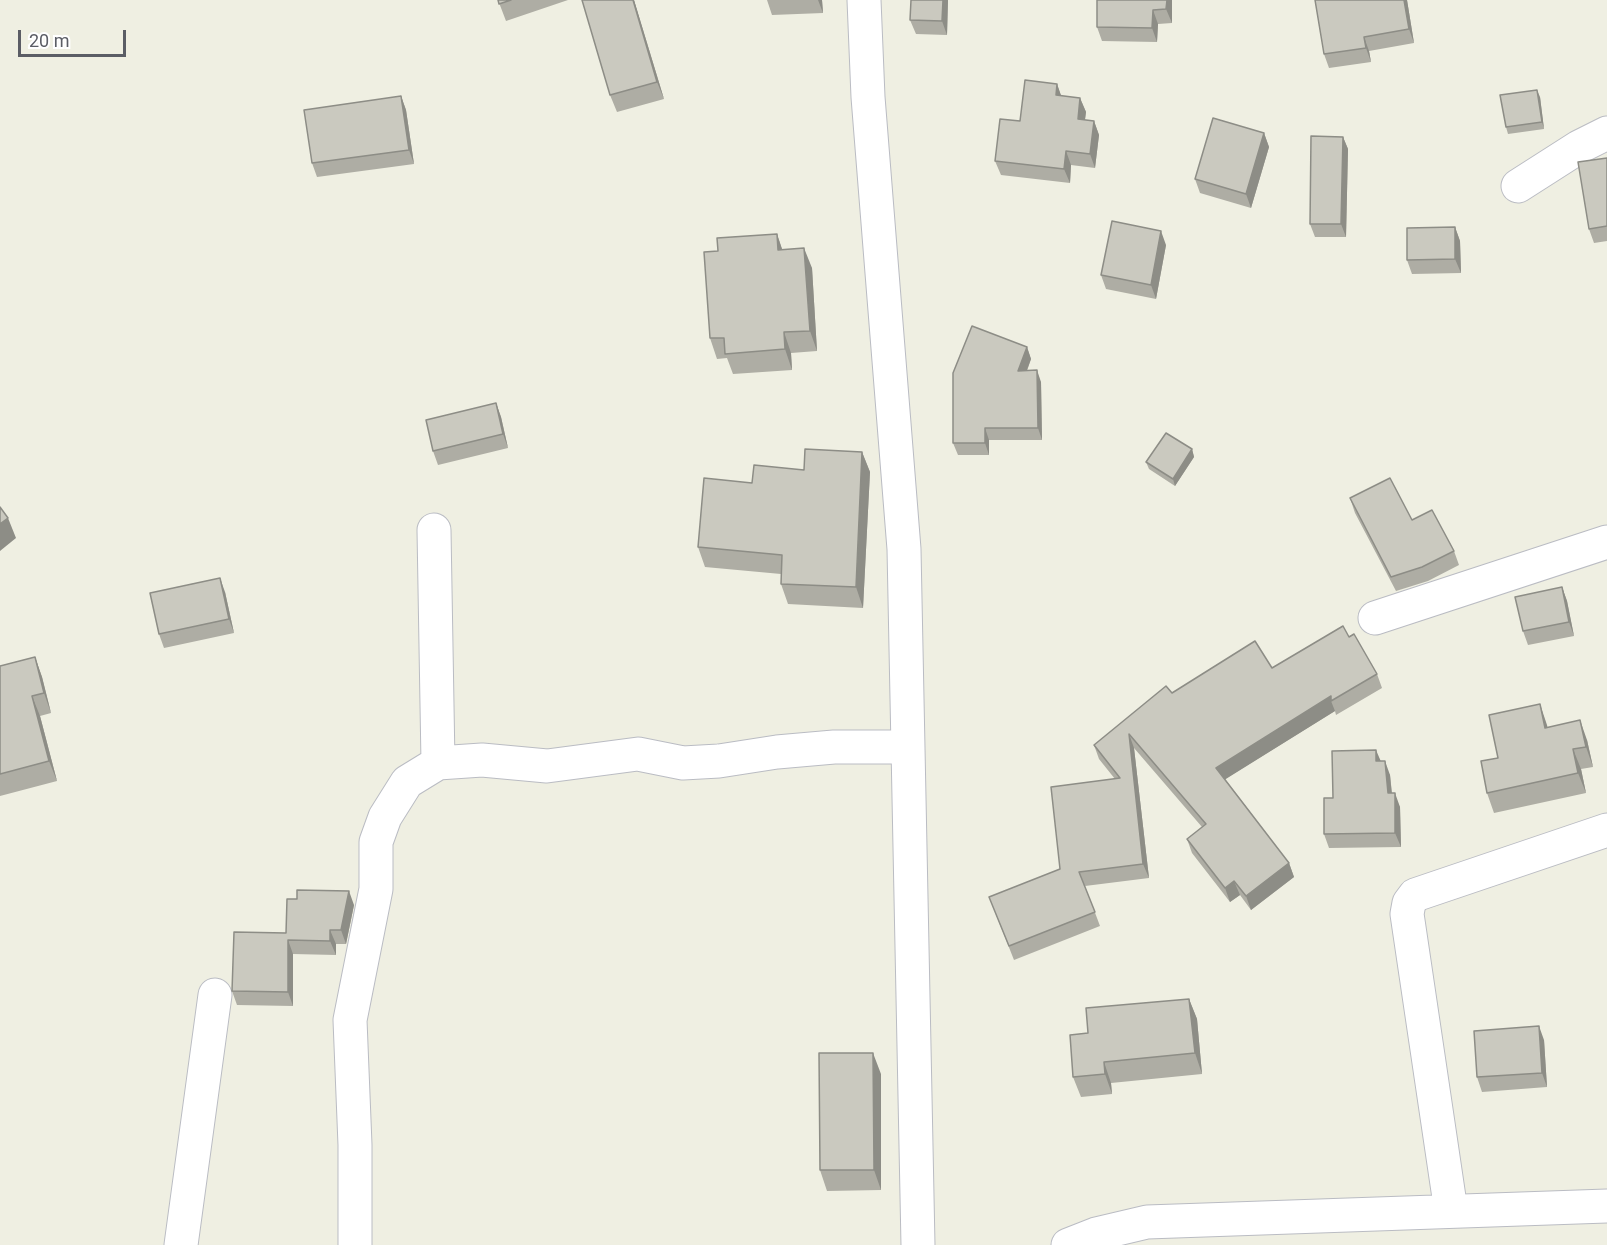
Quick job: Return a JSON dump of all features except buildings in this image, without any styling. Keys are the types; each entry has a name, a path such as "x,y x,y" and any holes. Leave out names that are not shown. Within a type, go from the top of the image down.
{"street":[{"path":"864,0 868,97 904,549 918,1245"},
{"path":"1518,186 1579,147 1607,133"},
{"path":"434,530 438,763"},
{"path":"1375,618 1607,542"},
{"path":"355,1245 355,1145 350,1020 376,889 376,842 386,818 407,782 438,763 482,760 547,766 638,754 683,763 719,761 777,752 834,747 907,747"},
{"path":"1451,1211 1407,914 1410,903 1415,895 1607,830"},
{"path":"181,1245 215,995"},
{"path":"1068,1245 1096,1234 1147,1222 1607,1206"}]}
